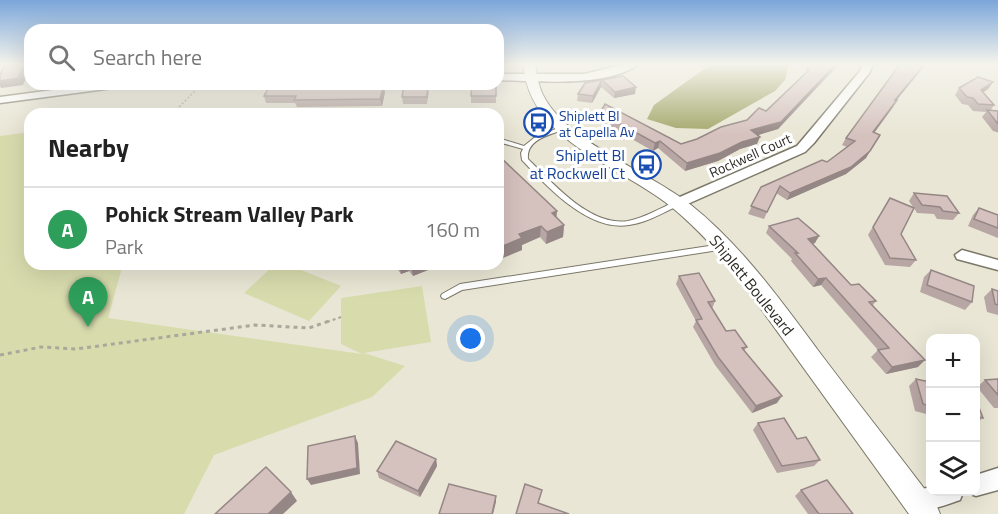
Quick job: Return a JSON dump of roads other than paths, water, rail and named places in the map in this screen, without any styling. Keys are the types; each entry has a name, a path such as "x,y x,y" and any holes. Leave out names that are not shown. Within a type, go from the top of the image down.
{"street":[{"name":"Shiplett Boulevard","path":"534,88 536,96 545,110 563,128 678,203 724,247 766,297 921,508"},
{"name":"Rockwell Court","path":"678,203 801,149 852,88"},
{"path":"0,100 46,90"},
{"path":"962,255 998,265"},
{"path":"980,484 998,479"},
{"path":"921,508 944,496"}],"lane":[{"path":"563,128 535,140 524,148 523,153 525,160 584,214 614,224 628,223 678,203"},
{"path":"504,142 524,148"},
{"path":"445,296 460,287 724,247"}],"place":[{"name":"Shiplett Bl at Capella Av","path":"538,123"},
{"name":"Shiplett Bl at Rockwell Ct","path":"646,164"},
{"name":"Pohick Stream Valley Park","path":"88,327"}]}
